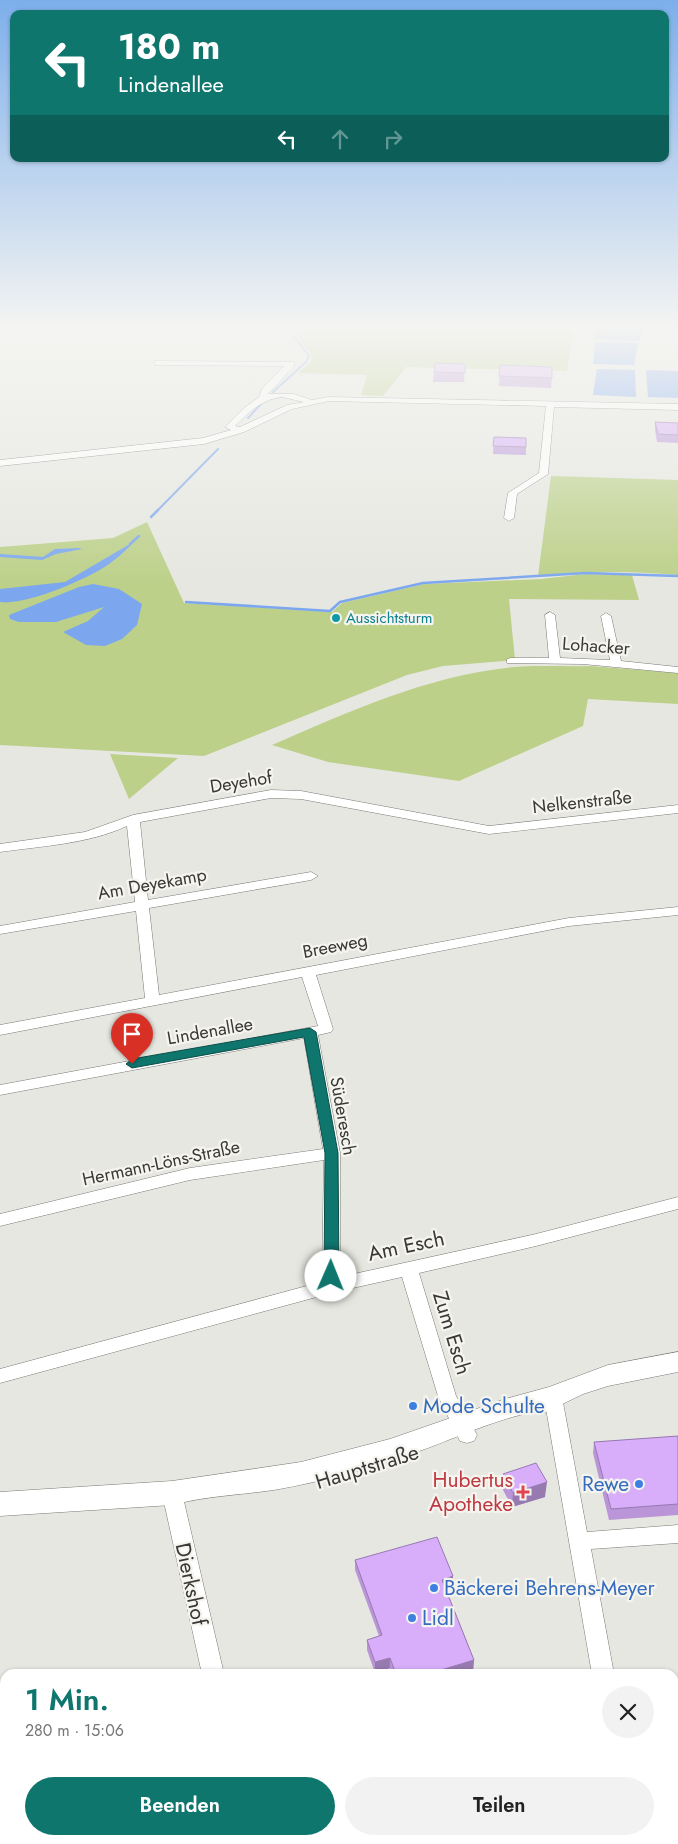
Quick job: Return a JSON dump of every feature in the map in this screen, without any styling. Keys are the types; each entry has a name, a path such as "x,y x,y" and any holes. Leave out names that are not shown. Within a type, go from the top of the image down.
{"main road":[{"name":"Hauptstraße","path":"0,1504 172,1493 197,1499 319,1482 374,1468 464,1429 527,1414 553,1396 614,1375 678,1362"}],"street":[{"path":"241,430 229,426 243,412"},
{"path":"0,463 204,441 241,430 276,412"},
{"path":"509,518 513,493 543,474 549,412"},
{"path":"550,615 555,660"},
{"path":"606,616 616,664"},
{"name":"Lohacker","path":"511,661 555,660 678,670"},
{"name":"Deyehof","path":"0,848 118,828 133,819 271,794 301,795 489,830"},
{"name":"Nelkenstraße","path":"489,830 678,809"},
{"path":"133,819 152,1000"},
{"name":"Am Deyekamp","path":"0,930 311,876"},
{"name":"Breeweg","path":"0,1030 307,970 569,922 678,911"},
{"path":"307,970 326,1029 310,1032"},
{"name":"Lindenallee","path":"0,1090 310,1032"},
{"name":"Süderesch","path":"310,1032 332,1153 331,1276 335,1285"},
{"name":"Hermann-Löns-Straße","path":"0,1220 190,1174 332,1153"},
{"name":"Am Esch","path":"0,1376 335,1285 409,1270 536,1240 678,1202"},
{"name":"Zum Esch","path":"409,1270 448,1396 464,1429"},
{"path":"553,1396 602,1669"},
{"name":"Dierkshof","path":"172,1493 212,1669"},
{"path":"580,1541 678,1534"}],"green space":[{"path":"551,476 678,480 678,575 608,572 538,576"},
{"path":"147,522 184,603 332,612 342,603 424,584 541,579 585,574 632,575 639,600 509,599 515,660 443,666 407,675 204,756 0,745 0,547 113,538"},
{"path":"590,666 678,673 678,704 588,699 583,726 459,781 328,762 272,745 360,707 451,678 482,671 514,667"},
{"path":"110,754 178,758 129,799"}],"water":[{"path":"135,541 109,564 72,584 25,600 0,602 0,589 65,582"},
{"path":"55,549 82,549 56,554 42,560 0,557 0,554 43,557"},
{"path":"93,584 119,589 142,604 137,625 122,639 105,646 86,645 63,632 88,621 104,607 56,622 19,622 10,619 9,615 79,587"}],"building":[{"path":"655,422 678,423 678,435 658,434"},
{"path":"494,437 526,438 526,447 493,446"},
{"name":"Rewe","path":"678,1436 678,1504 611,1509 594,1442"},
{"path":"536,1463 547,1482 513,1493 503,1474"},
{"name":"Lidl","path":"437,1537 453,1576 442,1580 474,1660 444,1669 394,1669 390,1658 375,1662 367,1640 382,1635 355,1560"}],"waterway":[{"path":"248,418 254,412"},
{"path":"157,511 218,449"},
{"path":"151,517 157,511"},
{"path":"130,544 139,536"},
{"path":"186,602 330,611 340,602 423,583 586,573 678,576"}],"place":[{"name":"Aussichtsturm","path":"336,618"},
{"name":"Mode Schulte","path":"413,1406"},
{"name":"Rewe","path":"639,1484"},
{"name":"Hubertus Apotheke","path":"523,1492"},
{"name":"Bäckerei Behrens-Meyer","path":"434,1588"},
{"name":"Lidl","path":"412,1618"}],"route":[{"path":"132,1064 310,1032 316,1075 332,1153 331,1276"}]}
